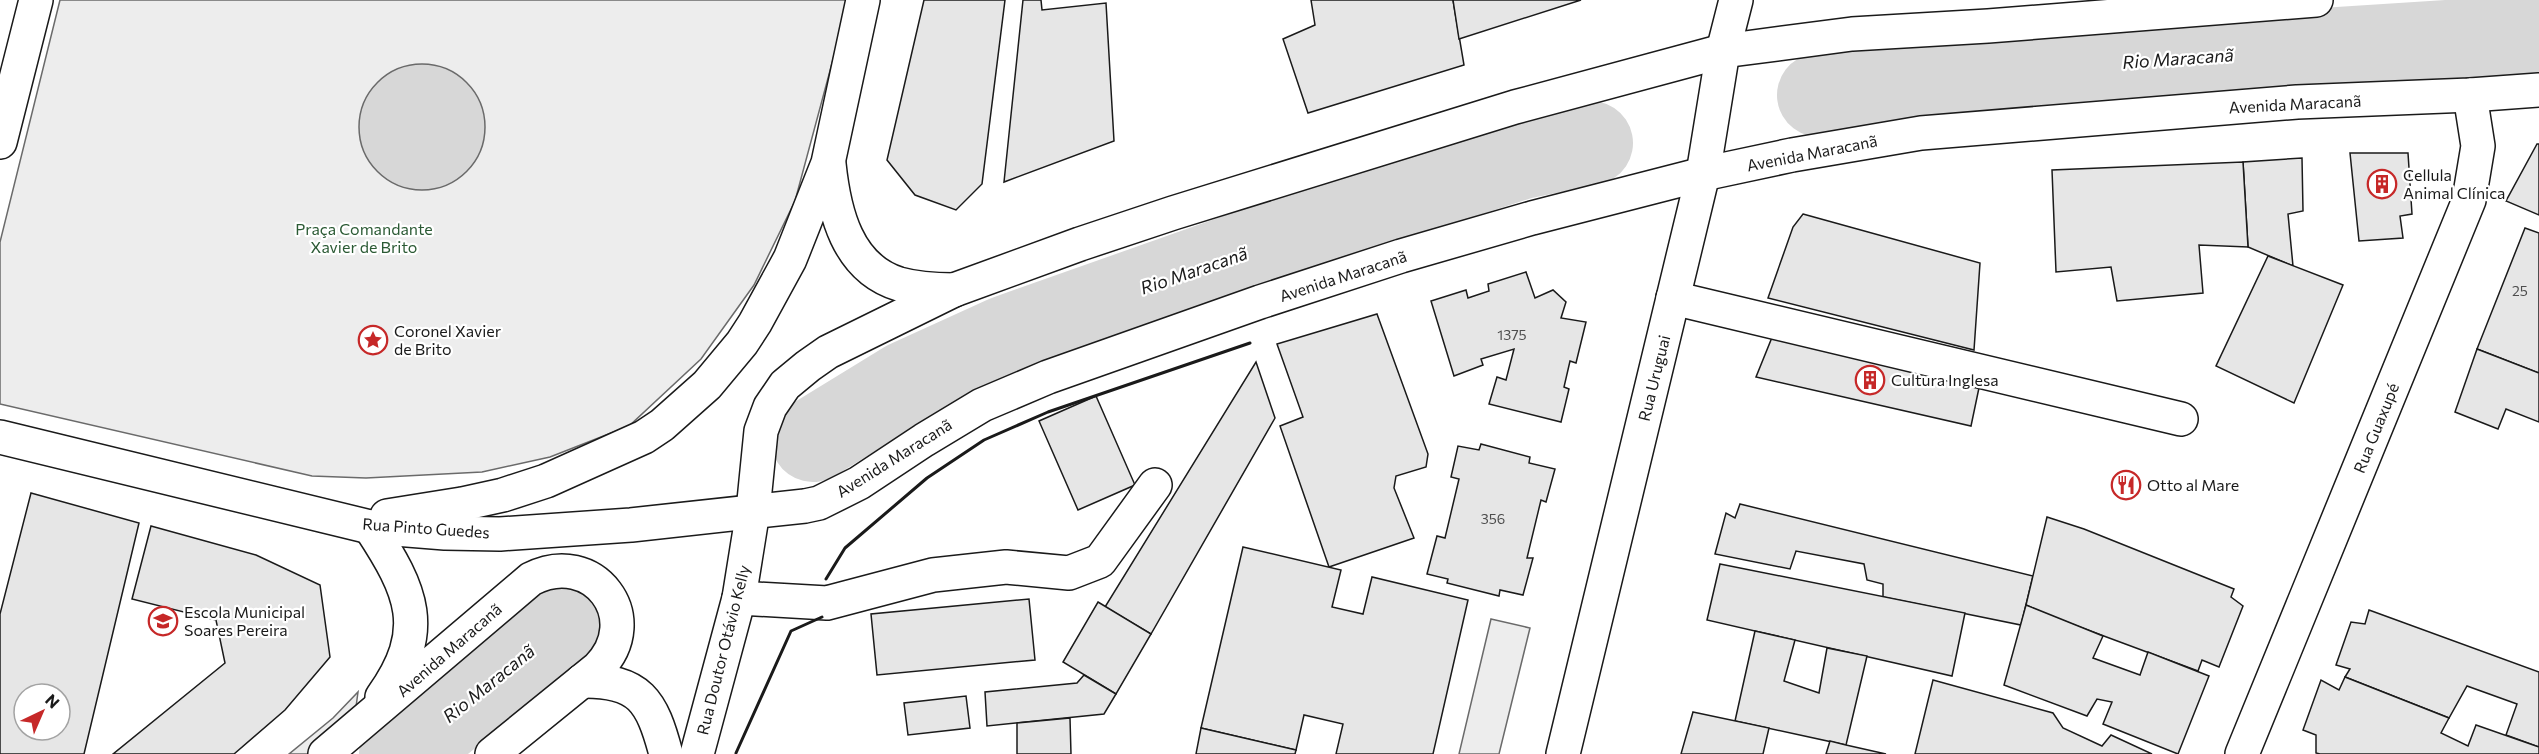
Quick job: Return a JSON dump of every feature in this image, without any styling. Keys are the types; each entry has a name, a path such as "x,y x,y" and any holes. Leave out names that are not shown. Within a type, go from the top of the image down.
{"street":[{"path":"0,142 36,0"},
{"path":"362,725 399,672 411,632 409,607 400,575 360,524 503,495 546,481 644,437 707,385 742,344 790,259 828,163 863,0"},
{"name":"Rua Uruguai","path":"1563,754 1703,174 1723,51 1736,0"},
{"path":"753,511 760,431 770,407 785,386 828,352 954,290 1173,213 1515,107 1723,51 1852,34 1988,26 2316,0"},
{"name":"Avenida Maracanã","path":"753,511 819,502 859,483 959,417 1012,391 1048,377 1260,302 1401,256 1703,174 1921,133 2297,102 2539,90"},
{"name":"Rua Guaxupé","path":"2242,754 2469,200 2478,146 2470,95"},
{"path":"828,163 837,216 849,243 866,263 896,283 926,289 954,290"},
{"path":"1673,298 2181,419"},
{"name":"Rua Pinto Guedes","path":"0,437 360,524 445,533 500,534 631,525 753,511"},
{"path":"739,598 827,603 933,575 1006,567 1069,573 1100,561 1155,485"},
{"name":"Rua Doutor Otávio Kelly","path":"697,754 739,598 753,511"},
{"name":"Avenida Maracanã","path":"325,754 362,725 525,584 548,572 571,571 594,580 611,598 617,616 617,634 611,653 598,668 492,754"},
{"path":"582,681 613,682 638,693 648,703 654,714 666,754"}],"shaded area":[{"name":"Praça Comandante Xavier de Brito","path":"60,0 849,0 795,201 754,285 701,359 629,426 550,457 482,472 366,478 312,476 0,404 0,242"},
{"path":"422,64 446,69 467,82 480,103 485,127 480,151 467,172 446,185 422,190 398,185 377,172 364,151 359,127 364,103 377,82 398,69"},
{"path":"1491,619 1530,628 1499,754 1459,754"},
{"path":"358,692 356,707 310,754 289,754 333,718"}],"building":[{"path":"924,0 1005,0 982,184 956,210 915,195 887,160"},
{"path":"1023,0 1041,0 1042,10 1106,3 1114,141 1004,182"},
{"path":"1311,0 1453,0 1464,65 1308,113 1283,39 1315,25"},
{"path":"1453,0 1581,0 1459,39"},
{"path":"2539,144 2539,215 2506,201"},
{"name":"Cellula Animal Clínica","path":"2350,153 2408,153 2412,214 2400,216 2403,238 2359,241"},
{"path":"2302,158 2303,211 2288,214 2293,266 2248,247 2243,162"},
{"path":"2243,162 2248,247 2199,245 2203,293 2117,301 2111,267 2056,272 2052,170"},
{"path":"1803,214 1980,263 1974,350 1768,298 1793,227"},
{"path":"2525,228 2539,233 2539,373 2477,349"},
{"path":"2268,256 2343,285 2294,403 2216,366"},
{"path":"1526,272 1535,298 1553,290 1566,302 1561,318 1586,322 1576,363 1570,361 1564,387 1569,389 1561,422 1489,404 1497,377 1506,380 1514,349 1481,359 1483,365 1454,376 1431,301 1466,290 1468,298 1489,291 1488,284"},
{"path":"1377,314 1428,454 1426,467 1396,476 1394,488 1414,538 1329,567 1280,426 1303,417 1277,344"},
{"name":"Cultura Inglesa","path":"1773,335 1980,383 1971,426 1756,377"},
{"path":"2477,349 2539,373 2539,422 2506,409 2498,429 2455,412"},
{"path":"1256,362 1275,418 1151,634 1105,607"},
{"path":"1096,396 1135,485 1078,510 1039,421"},
{"path":"1481,444 1530,457 1529,463 1555,469 1546,502 1541,500 1527,558 1533,558 1523,595 1500,590 1499,596 1447,583 1448,579 1427,574 1437,536 1445,538 1459,479 1451,477 1458,446 1479,450"},
{"path":"31,493 139,523 84,754 0,754 0,614"},
{"path":"1740,504 2033,576 2021,625 1883,597 1883,584 1867,580 1864,564 1796,551 1790,569 1715,554 1726,513 1735,518"},
{"path":"2047,517 2084,529 2234,589 2231,597 2243,606 2219,667 2202,660 2198,671 2026,605"},
{"path":"151,526 256,555 320,585 330,657 285,710 234,754 113,754 225,663 216,620 132,599"},
{"path":"1243,547 1341,570 1332,607 1363,614 1372,577 1468,600 1433,754 1336,754 1343,724 1304,715 1296,750 1201,728"},
{"path":"1720,564 1965,613 1952,676 1707,620"},
{"path":"1029,599 1035,660 877,675 871,614"},
{"path":"1098,602 1151,634 1116,694 1063,662"},
{"path":"2026,605 2103,636 2093,658 2140,675 2148,652 2209,676 2178,754 2103,724 2112,702 2097,699 2087,716 2004,685"},
{"path":"2369,610 2539,672 2539,747 2506,735 2517,704 2467,686 2449,718 2345,677 2350,669 2336,665 2351,622 2365,624"},
{"path":"1755,631 1795,640 1784,681 1819,693 1827,648 1867,656 1846,745 1735,721"},
{"path":"1084,675 1116,694 1104,714 987,726 985,692 1077,683"},
{"path":"2345,677 2449,718 2441,733 2468,746 2476,725 2539,747 2539,754 2316,753 2316,735 2303,730 2321,680 2339,690"},
{"path":"1933,680 2053,713 2063,728 2102,746 2111,735 2152,754 1915,754"},
{"path":"966,696 970,728 908,735 904,703"},
{"path":"1693,712 1769,728 1763,754 1681,754"},
{"path":"1070,718 1071,754 1017,754 1017,723"},
{"path":"1201,728 1296,750 1295,754 1196,754"},
{"path":"1830,741 1846,745 1886,754 1826,754"}],"waterway":[{"name":"Rio Maracanã","path":"1819,95 2000,71 2539,36"},
{"name":"Rio Maracanã","path":"813,440 906,383 1007,337 1457,178 1522,157 1591,143"},
{"name":"Rio Maracanã","path":"401,754 576,613"}],"wall":[{"path":"826,579 845,548 927,478 984,440 1048,412 1250,343"},
{"path":"736,753 791,631 822,617"}],"place":[{"name":"Cellula Animal Clínica","path":"2382,184"},
{"name":"Coronel Xavier de Brito","path":"373,340"},
{"name":"Cultura Inglesa","path":"1870,380"},
{"name":"Otto al Mare","path":"2126,485"},
{"name":"Escola Municipal Soares Pereira","path":"163,621"}]}
